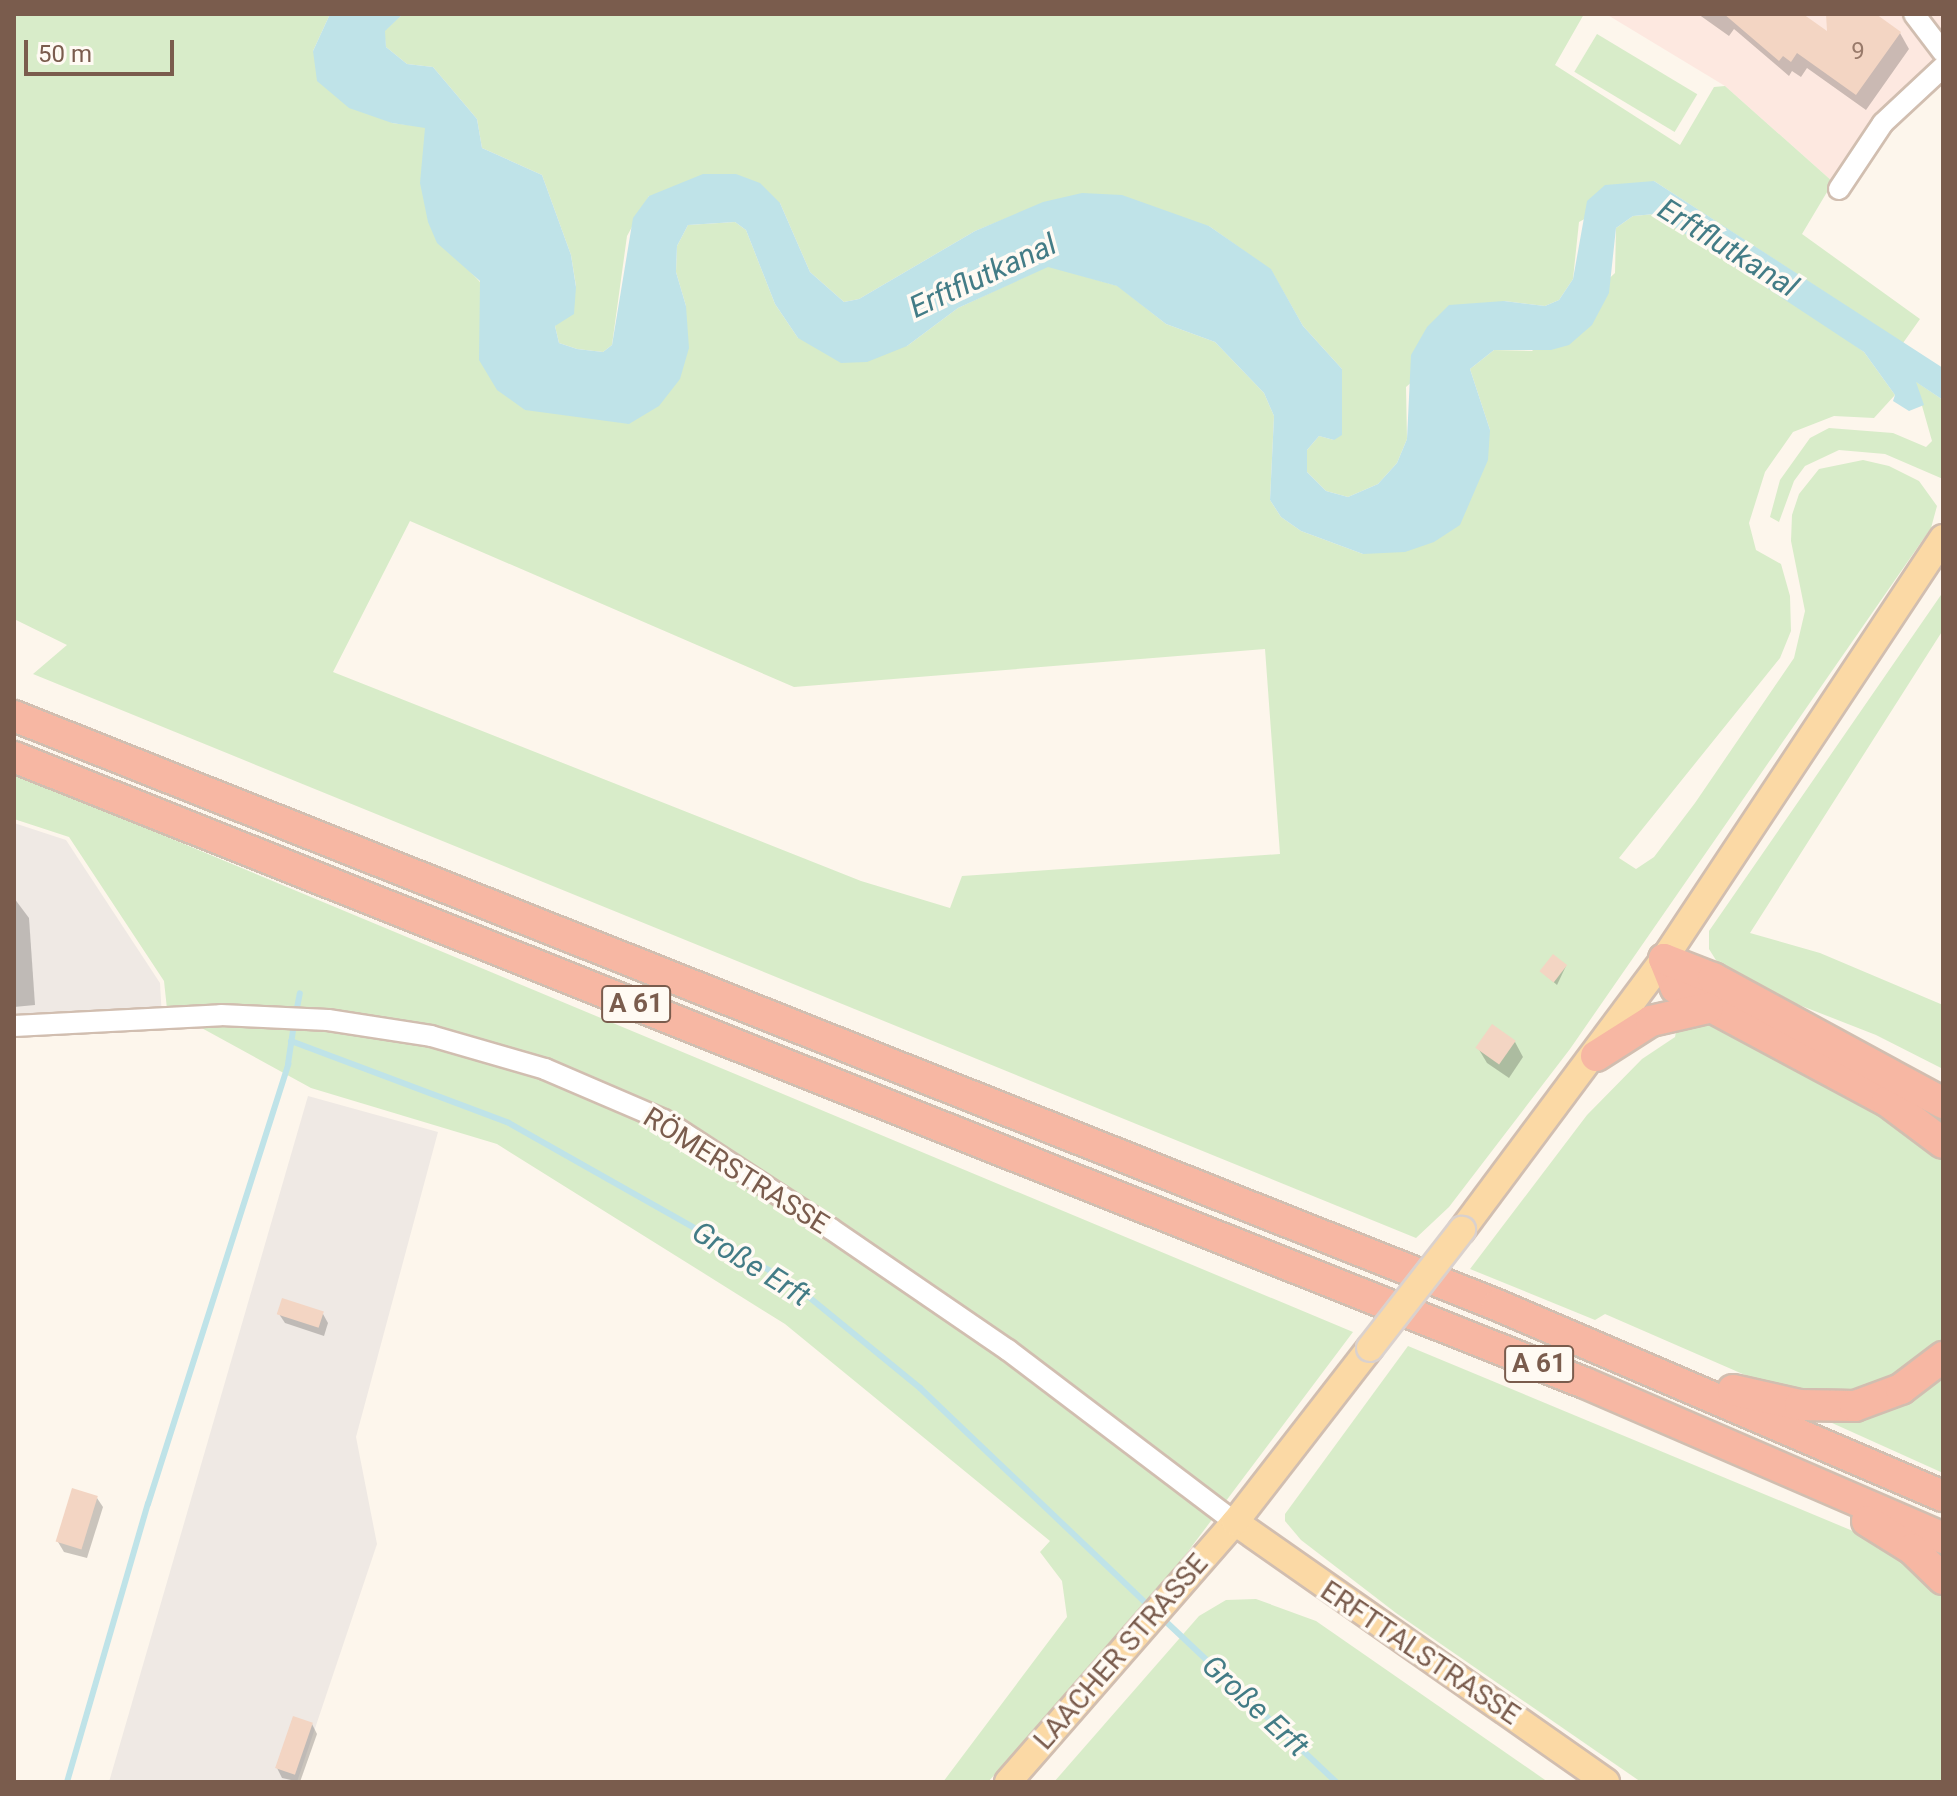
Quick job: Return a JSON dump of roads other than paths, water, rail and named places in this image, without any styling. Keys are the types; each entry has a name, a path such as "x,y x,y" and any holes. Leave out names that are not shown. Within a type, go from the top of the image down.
{"highway":[{"name":"A 61","path":"14,716 1692,1386 1943,1496"},
{"name":"A 61","path":"14,757 1257,1250 1943,1538"},
{"path":"1664,959 1676,988 1708,1008 1887,1101 1943,1143"},
{"path":"1664,959 1713,978 1943,1103"},
{"path":"1596,1056 1651,1021 1708,1008"},
{"path":"1692,1386 1800,1405 1855,1406 1901,1389 1943,1357"},
{"path":"1818,1483 1912,1549 1943,1579"}],"main road":[{"name":"LAACHER STRASSE","path":"1008,1782 1235,1522 1596,1056 1664,959 1943,538"},
{"name":"ERFTTALSTRASSE","path":"1235,1522 1606,1782"}],"street":[{"path":"1914,14 1943,52"},
{"path":"1839,189 1883,123 1943,67"},
{"name":"RÖMERSTRASSE","path":"14,1026 221,1015 328,1020 431,1036 545,1069 664,1120 819,1220 1008,1350 1235,1522"}],"water":[{"name":"Erftflutkanal","path":"330,14 403,14 385,31 386,47 407,64 433,67 477,119 482,148 542,175 571,255 576,287 574,314 555,326 559,343 577,349 603,352 612,345 633,218 649,196 703,174 736,174 760,183 780,203 810,272 844,302 859,299 975,231 1043,202 1082,193 1122,195 1209,226 1271,269 1303,326 1342,369 1342,435 1334,440 1319,436 1307,450 1307,472 1326,491 1348,497 1378,484 1397,463 1407,439 1411,355 1427,327 1449,305 1504,301 1545,306 1559,300 1573,279 1587,201 1605,185 1654,181 1943,368 1943,400 1916,382 1924,405 1909,411 1893,401 1895,395 1864,352 1655,214 1633,216 1616,228 1609,293 1592,325 1569,345 1551,350 1494,350 1470,369 1490,430 1488,460 1460,525 1434,542 1405,552 1363,554 1301,531 1281,517 1270,500 1274,416 1264,393 1215,342 1166,324 1117,286 1048,267 958,308 907,346 867,362 841,363 798,338 775,304 746,230 735,222 688,225 677,246 676,272 686,306 689,348 680,379 659,406 629,424 525,410 497,390 479,360 480,281 437,243 428,222 420,183 425,128 392,123 349,108 317,81 313,51"}],"waterway":[{"path":"296,1013 300,993"},
{"path":"67,1782 148,1504 288,1064 294,1024"},
{"name":"Große Erft","path":"291,1041 509,1123 793,1284 920,1388 1150,1607"},
{"name":"Große Erft","path":"1161,1617 1336,1782"}]}
